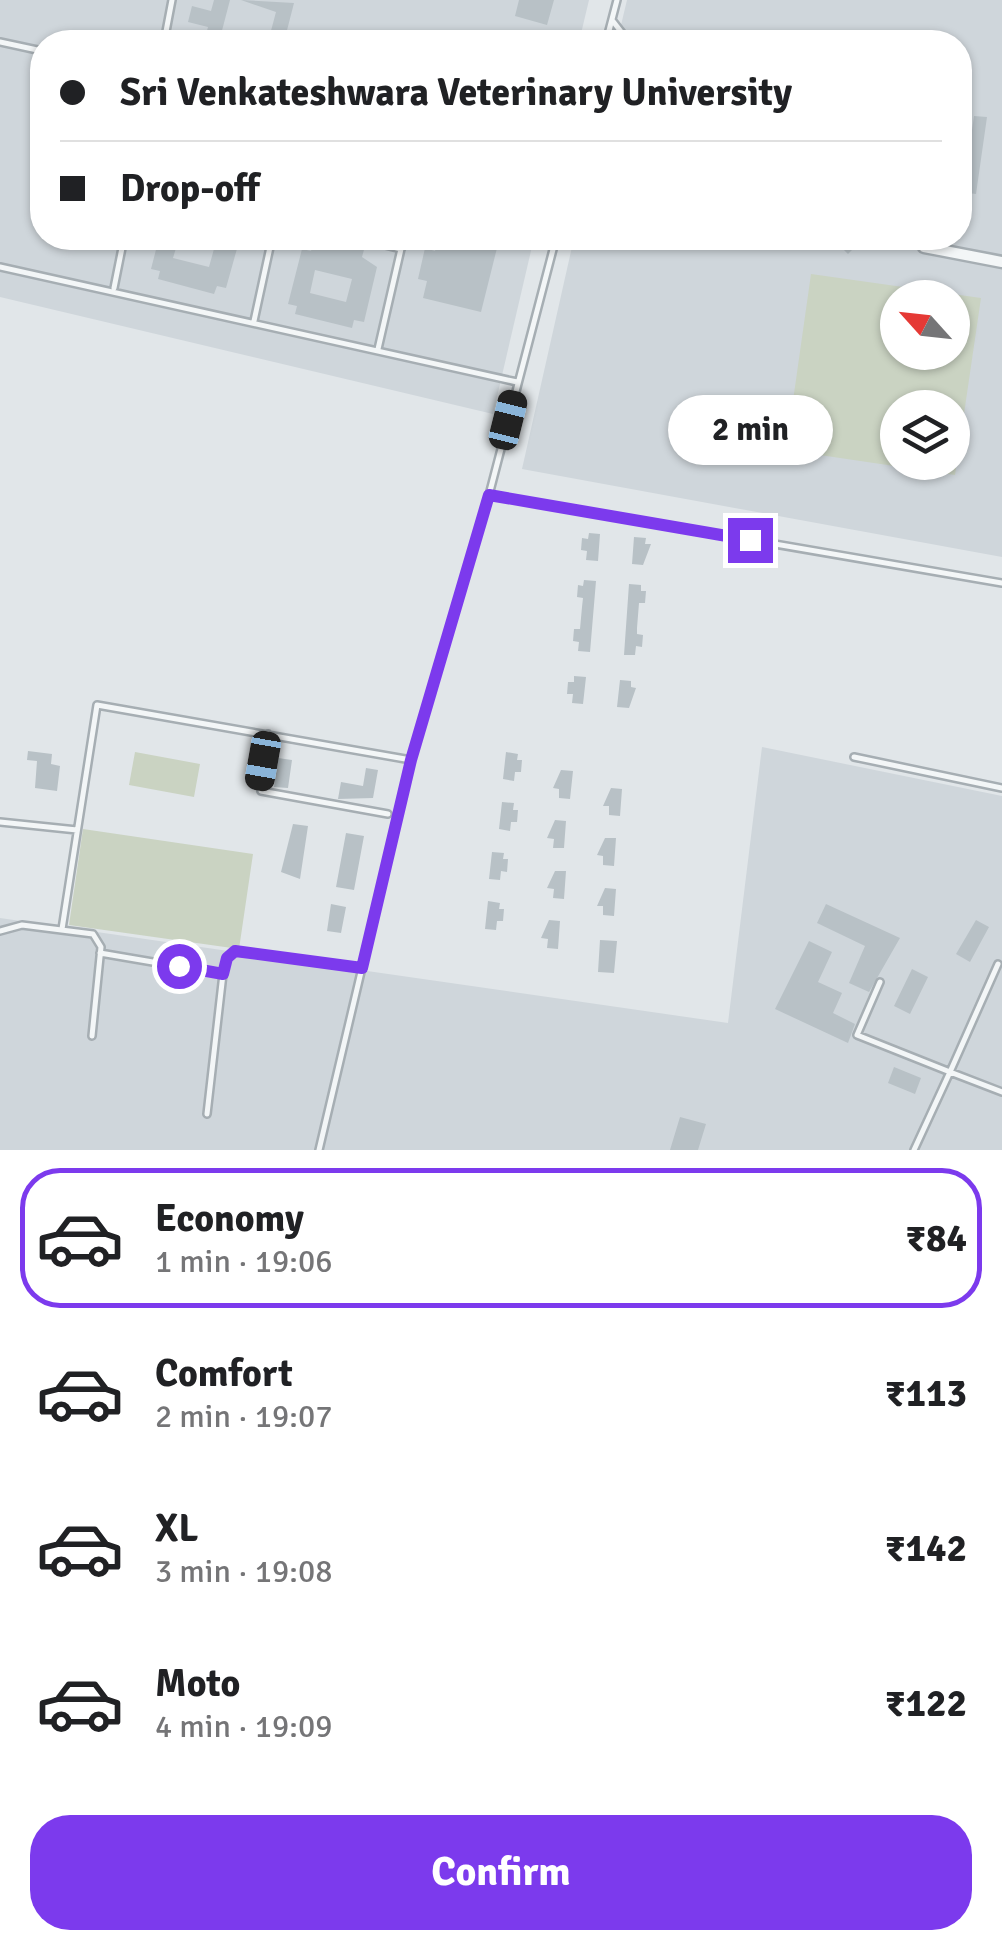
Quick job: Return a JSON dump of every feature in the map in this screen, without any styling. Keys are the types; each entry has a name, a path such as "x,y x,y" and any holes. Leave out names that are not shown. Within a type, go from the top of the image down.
{"street":[{"path":"944,250 999,258"}],"lane":[{"path":"166,30 172,0"},
{"path":"609,30 617,0"},
{"path":"612,20 620,30"},
{"path":"0,42 30,48"},
{"path":"113,290 121,250"},
{"path":"254,321 269,250"},
{"path":"378,350 401,250"},
{"path":"319,1150 411,760 489,495 553,250"},
{"path":"0,267 517,382"},
{"path":"489,495 1002,583"},
{"path":"62,929 97,705 411,760"},
{"path":"268,734 261,792 388,814"},
{"path":"854,757 1002,788"},
{"path":"0,822 77,830"},
{"path":"0,932 14,925 93,934 100,953 92,1036"},
{"path":"207,1114 227,958 235,951 362,968"},
{"path":"100,953 223,974"},
{"path":"914,1150 998,964"},
{"path":"880,982 857,1035 1002,1092"}],"shaded area":[{"path":"0,0 589,0 582,30 30,30 30,250 531,250 493,414 0,297"},
{"path":"627,0 1002,0 1002,557 522,469 571,250 972,250 972,30 620,30"},
{"path":"762,747 1002,796 1002,1150 0,1150 0,918 728,1023"}],"green space":[{"path":"811,274 880,284 880,370 970,370 970,296 981,298 967,390 880,390 880,464 786,450"},
{"path":"135,752 200,764 194,797 129,785"},
{"path":"83,829 253,854 239,949 69,925"}],"building":[{"path":"214,0 230,0 222,30 207,30 208,27 188,22 192,6 211,11"},
{"path":"241,0 294,3 287,30 271,30 276,12"},
{"path":"519,0 554,0 547,25 515,16"},
{"path":"974,116 987,117 976,194 972,194"},
{"path":"156,250 175,250 173,258 209,267 214,250 237,250 226,288 217,286 214,294 158,279 160,271 151,269"},
{"path":"302,250 364,250 362,257 377,267 364,322 354,320 352,328 295,314 297,306 288,304","holes":["315,270 352,279 346,302 310,293"]},
{"path":"425,250 496,250 481,312 423,298 427,281 418,279"},
{"path":"589,533 600,534 598,561 586,560 587,551 581,550 582,538 588,539"},
{"path":"634,537 646,538 645,544 651,544 643,565 632,564"},
{"path":"584,580 596,581 590,652 578,651 579,642 573,641 574,629 580,629 583,598 577,597 578,585 583,586"},
{"path":"629,584 641,585 641,591 646,591 645,603 639,603 637,628 637,634 643,635 642,647 636,646 635,655 624,655"},
{"path":"574,676 586,677 583,704 572,703 573,694 567,694 568,682 574,682"},
{"path":"620,680 631,681 631,687 636,688 629,708 617,707"},
{"path":"28,751 52,754 51,764 60,766 57,791 35,788 37,761 27,760"},
{"path":"506,752 518,754 517,760 522,760 521,772 515,772 514,781 503,779"},
{"path":"278,758 292,760 288,788 274,787"},
{"path":"366,768 378,770 373,798 338,799 341,782 363,786"},
{"path":"561,770 573,771 570,799 559,798 559,789 553,788"},
{"path":"611,788 622,789 620,816 609,815 609,806 603,806"},
{"path":"502,802 514,803 513,810 518,810 517,822 511,822 510,831 499,829"},
{"path":"555,820 566,821 564,848 553,848 554,839 547,838"},
{"path":"293,824 308,826 300,879 281,872"},
{"path":"346,833 364,836 354,890 336,887"},
{"path":"605,838 616,838 614,866 603,865 603,856 597,855"},
{"path":"492,852 504,853 503,859 508,859 507,872 501,871 500,880 489,879"},
{"path":"555,871 566,871 564,899 553,898 554,889 547,888"},
{"path":"605,888 616,889 614,916 603,915 603,906 597,906"},
{"path":"488,901 500,903 499,909 504,909 503,921 497,921 496,930 485,929"},
{"path":"331,904 346,907 341,933 327,931"},
{"path":"826,904 900,938 869,992 849,983 865,946 817,923"},
{"path":"549,920 560,921 558,949 547,948 548,939 541,938"},
{"path":"976,920 989,927 970,962 956,954"},
{"path":"600,940 617,941 614,973 598,972"},
{"path":"809,941 832,952 818,982 842,993 833,1013 855,1024 848,1043 775,1009"},
{"path":"912,969 928,977 910,1014 894,1006"},
{"path":"894,1067 921,1078 915,1094 888,1083"},
{"path":"680,1117 706,1124 698,1150 670,1150"}],"route":[{"path":"179,966 223,974 227,958 235,951 362,968 411,760 489,495 750,540"}]}
